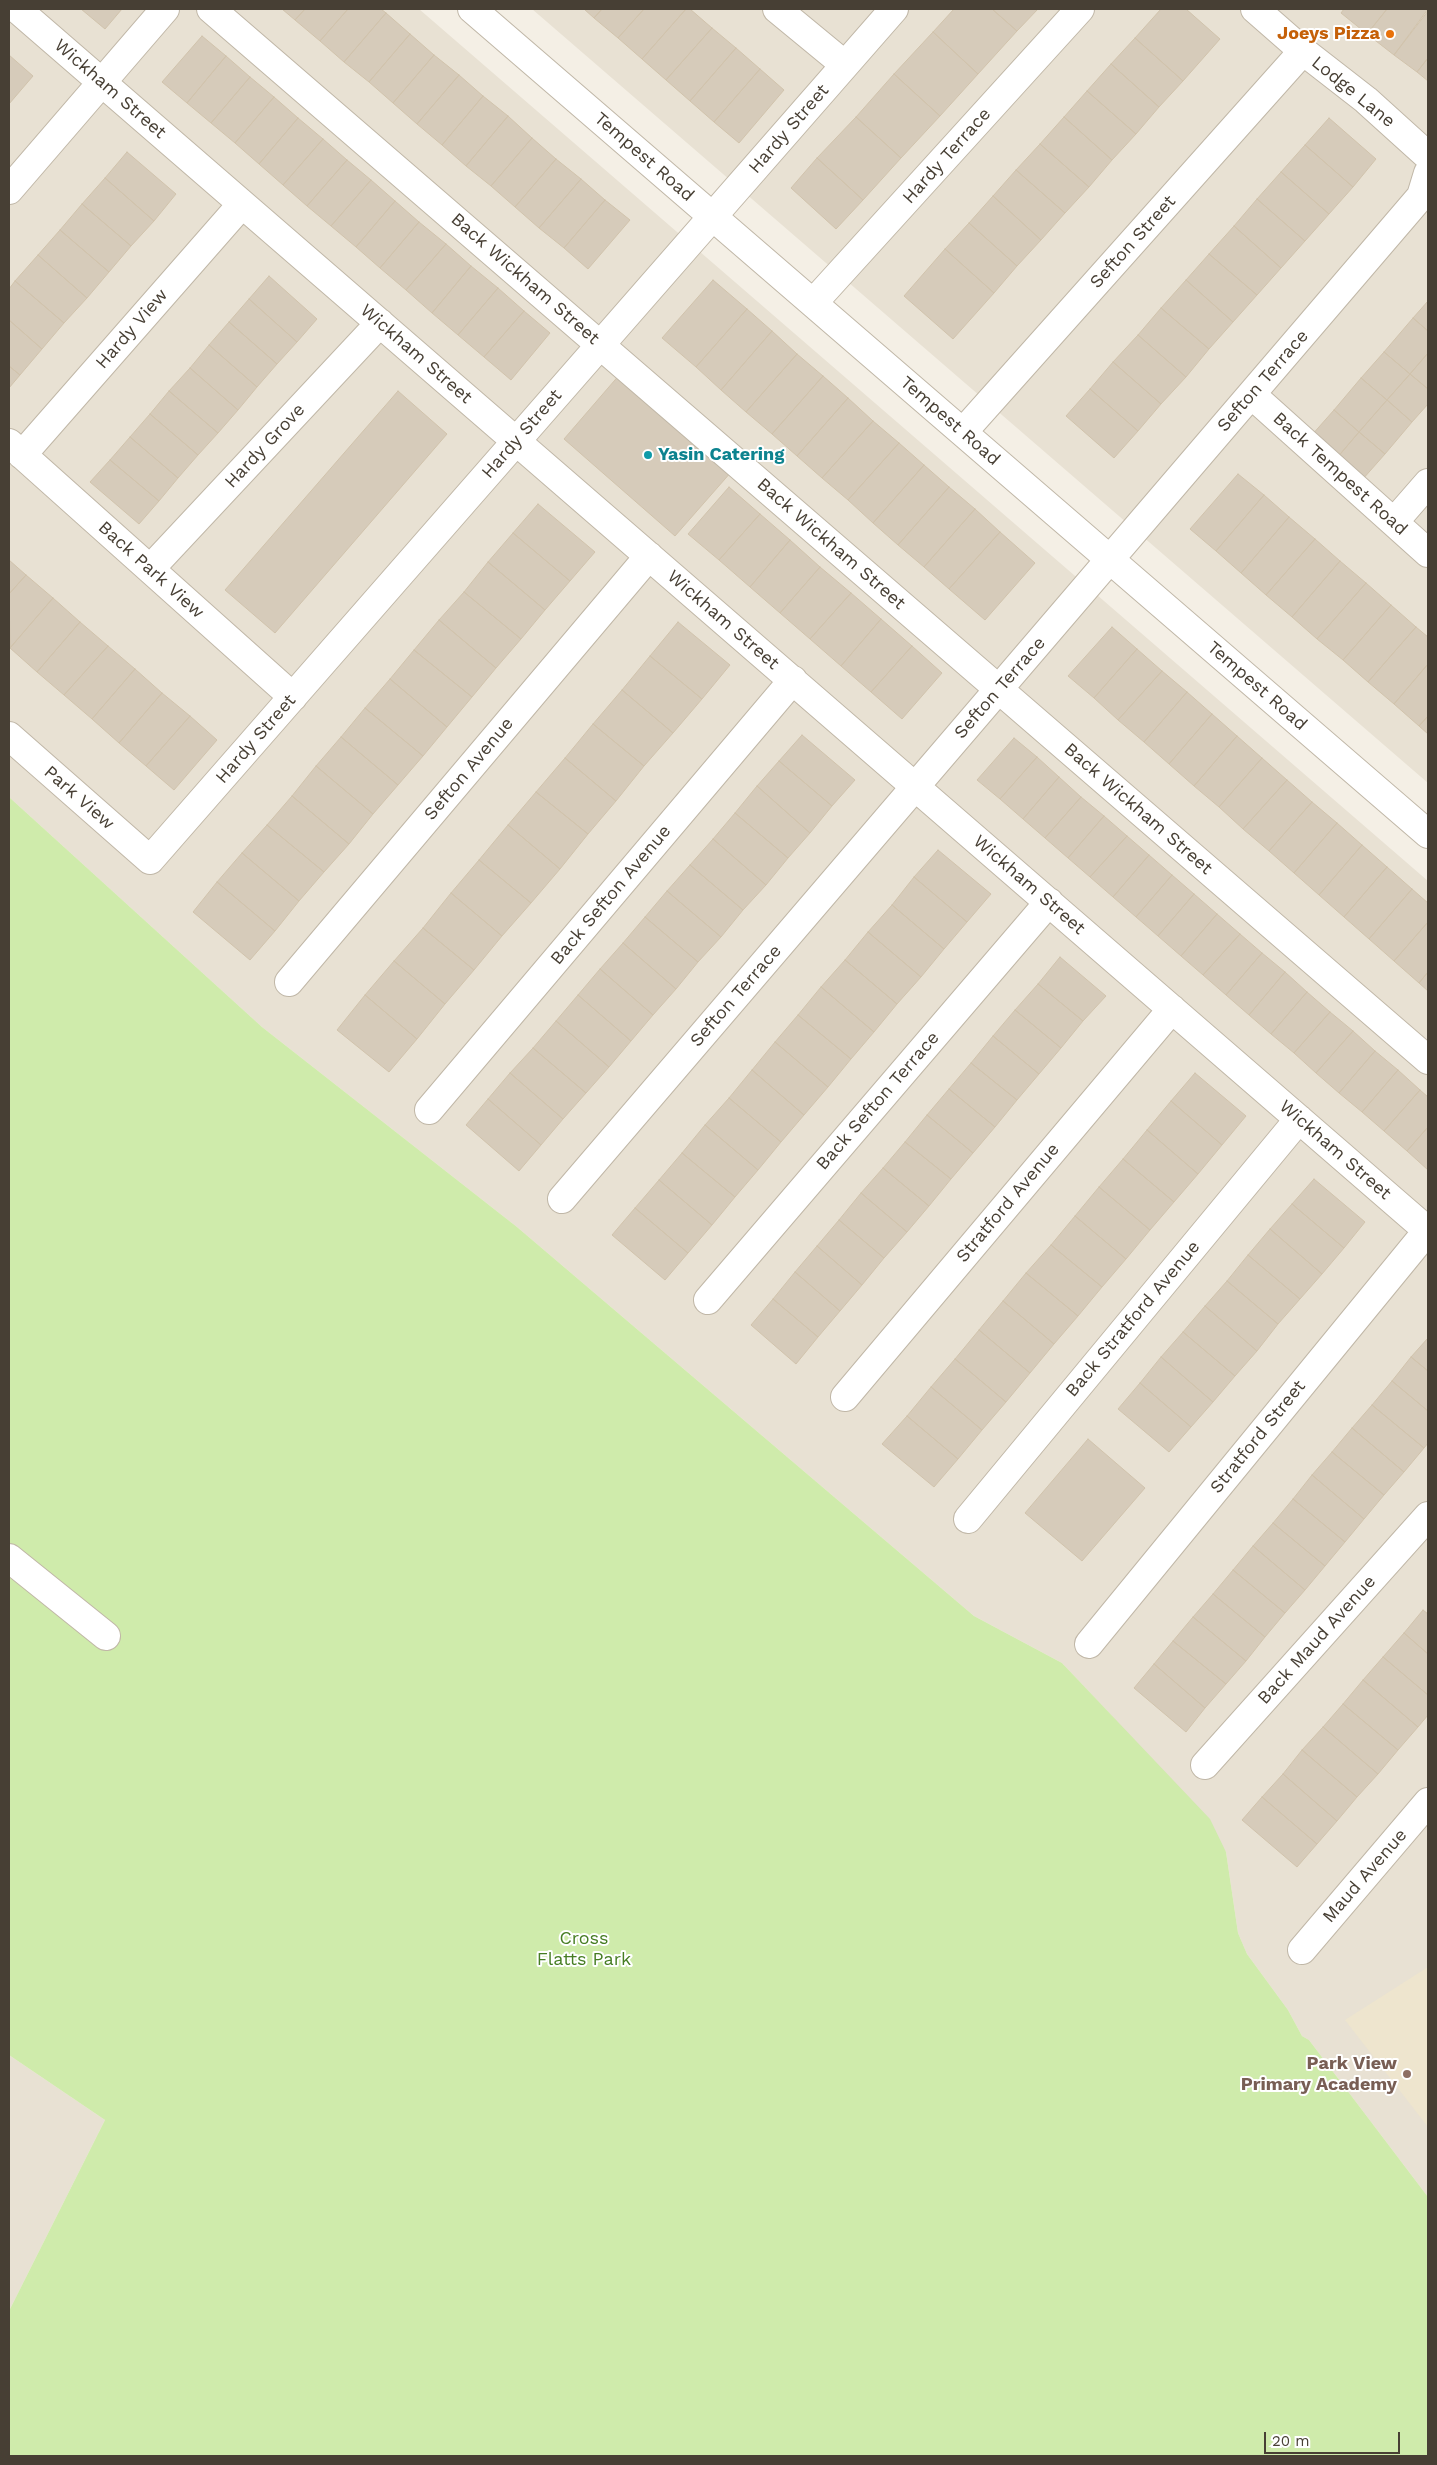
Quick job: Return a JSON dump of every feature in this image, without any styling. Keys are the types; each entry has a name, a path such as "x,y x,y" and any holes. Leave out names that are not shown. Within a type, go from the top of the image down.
{"street":[{"name":"Wickham Street","path":"17,9 1428,1230"},
{"path":"9,190 165,9"},
{"name":"Back Wickham Street","path":"211,9 1428,1060"},
{"name":"Tempest Road","path":"472,9 1428,834"},
{"path":"777,9 845,65"},
{"name":"Hardy Street","path":"150,860 894,9"},
{"name":"Hardy Terrace","path":"813,303 1080,9"},
{"name":"Lodge Lane","path":"1255,9 1303,51 1366,100 1428,156"},
{"name":"Sefton Street","path":"963,432 1303,51"},
{"name":"Sefton Terrace","path":"562,1199 1422,196 1428,173"},
{"name":"Hardy View","path":"15,449 242,204"},
{"name":"Hardy Grove","path":"150,569 380,323"},
{"name":"Back Tempest Road","path":"1252,395 1428,553"},
{"name":"Back Park View","path":"15,449 293,697"},
{"path":"1394,522 1428,483"},
{"name":"Sefton Avenue","path":"289,982 649,556"},
{"name":"Back Sefton Avenue","path":"429,1110 793,680"},
{"name":"Park View","path":"9,736 150,860"},
{"name":"Back Sefton Terrace","path":"708,1300 1049,902"},
{"name":"Stratford Avenue","path":"845,1397 1172,1009"},
{"name":"Back Stratford Avenue","path":"968,1519 1299,1119"},
{"name":"Stratford Street","path":"1089,1644 1428,1230"},
{"name":"Back Maud Avenue","path":"1205,1765 1428,1516"},
{"path":"9,1558 106,1636"},
{"name":"Maud Avenue","path":"1302,1950 1428,1802"}],"shaded area":[{"path":"9,9 419,9 1428,881 1428,2197 1309,2040 1302,2036 1288,2010 1247,1954 1238,1933 1226,1852 1111,1715 1062,1663 974,1616 517,1227 262,1027 9,797"},
{"path":"532,9 1428,9 1428,783"},
{"name":"Park View Primary Academy","path":"1428,1967 1428,2127 1345,2020"},
{"path":"9,2055 105,2120 9,2311"}],"green space":[{"name":"Cross Flatts Park","path":"9,797 262,1027 517,1227 974,1616 1062,1663 1210,1819 1226,1852 1238,1933 1247,1954 1288,2010 1302,2036 1309,2040 1428,2197 1428,2456 9,2456 9,2311 105,2120 9,2055"}],"building":[{"path":"81,9 122,9 105,29"},
{"path":"282,9 305,9 295,20"},
{"path":"305,9 348,9 320,41 295,20"},
{"path":"348,9 381,9 386,13 344,62 320,41"},
{"path":"584,9 602,9 594,18"},
{"path":"602,9 644,9 618,38 594,18"},
{"path":"644,9 686,9 642,59 618,38"},
{"path":"686,9 690,9 712,28 666,80 642,59"},
{"path":"954,9 992,9 1017,31 978,74 933,32"},
{"path":"992,9 1038,9 1017,31"},
{"path":"1161,9 1186,9 1220,39 1183,81 1135,38"},
{"path":"1344,9 1387,9 1367,34 1341,13"},
{"path":"1387,9 1428,9 1394,55 1367,34"},
{"path":"1428,11 1428,58 1417,72 1394,55"},
{"path":"386,13 410,34 369,82 344,62"},
{"path":"712,28 736,48 690,101 666,80"},
{"path":"933,32 978,74 940,116 894,74"},
{"path":"410,34 434,55 393,103 369,82"},
{"path":"202,36 226,56 187,103 162,82"},
{"path":"1135,38 1183,81 1159,107 1111,64"},
{"path":"736,48 760,69 714,122 690,101"},
{"path":"9,55 33,76 9,104"},
{"path":"434,55 459,75 417,124 393,103"},
{"path":"226,56 250,77 211,123 187,103"},
{"path":"1428,58 1428,81 1417,72"},
{"path":"1111,64 1159,107 1136,134 1087,91"},
{"path":"760,69 784,90 739,143 714,122"},
{"path":"894,74 940,116 901,158 856,117"},
{"path":"459,75 483,96 442,145 417,124"},
{"path":"250,77 274,97 235,143 211,123"},
{"path":"1087,91 1136,134 1112,160 1064,117"},
{"path":"483,96 508,116 466,166 442,145"},
{"path":"274,97 298,118 259,164 235,143"},
{"path":"508,116 532,138 491,186 466,166"},
{"path":"856,117 901,158 863,200 817,158"},
{"path":"1064,117 1112,160 1089,187 1040,144"},
{"path":"298,118 323,139 283,185 259,164"},
{"path":"1329,118 1376,159 1353,187 1305,145"},
{"path":"532,138 556,159 515,207 491,186"},
{"path":"323,139 347,160 307,206 283,185"},
{"path":"1040,144 1089,187 1065,213 1016,170"},
{"path":"1305,145 1353,187 1329,214 1281,172"},
{"path":"127,152 176,194 154,221 105,178"},
{"path":"817,158 863,200 836,229 791,188"},
{"path":"556,159 581,179 539,228 515,207"},
{"path":"347,160 371,180 331,226 307,206"},
{"path":"1016,170 1065,213 1041,240 993,196"},
{"path":"1281,172 1329,214 1305,241 1257,199"},
{"path":"105,178 154,221 131,246 82,204"},
{"path":"581,179 605,200 564,248 539,228"},
{"path":"371,180 395,201 356,247 331,226"},
{"path":"993,196 1041,240 1017,266 969,223"},
{"path":"1257,199 1305,241 1281,268 1234,226"},
{"path":"605,200 630,220 588,269 564,248"},
{"path":"395,201 419,222 380,268 356,247"},
{"path":"82,204 131,246 109,272 60,230"},
{"path":"419,222 446,244 406,290 380,268"},
{"path":"969,223 1017,266 994,293 945,249"},
{"path":"1234,226 1281,268 1257,295 1209,254"},
{"path":"60,230 109,272 87,298 38,255"},
{"path":"446,244 471,266 432,313 406,290"},
{"path":"945,249 994,293 953,339 904,296"},
{"path":"1209,254 1257,295 1233,322 1186,280"},
{"path":"38,255 87,298 64,323 15,281"},
{"path":"471,266 498,288 458,335 432,313"},
{"path":"269,276 317,319 297,342 249,299"},
{"path":"713,280 747,309 696,367 662,338"},
{"path":"1186,280 1233,322 1209,349 1161,308"},
{"path":"15,281 64,323 42,349 9,320 9,289"},
{"path":"498,288 524,311 484,357 458,335"},
{"path":"249,299 297,342 277,364 229,322"},
{"path":"1428,301 1428,331 1413,318"},
{"path":"1161,308 1209,349 1186,377 1138,335"},
{"path":"747,309 772,331 721,390 696,367"},
{"path":"524,311 550,333 511,380 484,357"},
{"path":"1413,318 1428,331 1428,353 1410,374 1384,352"},
{"path":"9,320 42,349 20,375 9,366"},
{"path":"229,322 277,364 257,387 209,345"},
{"path":"772,331 797,354 746,412 721,390"},
{"path":"1138,335 1186,377 1161,404 1113,362"},
{"path":"209,345 257,387 238,410 190,368"},
{"path":"1384,352 1410,374 1387,400 1361,378"},
{"path":"1428,353 1428,389 1410,374"},
{"path":"797,354 823,376 772,434 746,412"},
{"path":"1113,362 1161,404 1138,431 1090,389"},
{"path":"9,366 20,375 9,388"},
{"path":"190,368 238,410 218,433 169,391"},
{"name":"Yasin Catering","path":"621,373 732,471 675,536 564,439"},
{"path":"1410,374 1428,389 1428,404 1412,422 1387,400"},
{"path":"823,376 848,398 797,456 772,434"},
{"path":"1361,378 1387,400 1359,432 1334,410"},
{"path":"1090,389 1138,431 1114,458 1066,416"},
{"path":"169,391 218,433 198,455 150,414"},
{"path":"398,391 447,434 275,633 225,590"},
{"path":"848,398 873,421 822,478 797,456"},
{"path":"1387,400 1412,422 1385,454 1359,432"},
{"path":"1334,410 1359,432 1336,459 1311,436"},
{"path":"150,414 198,455 178,478 130,437"},
{"path":"873,421 899,443 848,500 822,478"},
{"path":"1359,432 1385,454 1362,480 1336,459"},
{"path":"130,437 178,478 159,501 110,460"},
{"path":"899,443 924,465 873,523 848,500"},
{"path":"110,460 159,501 139,524 90,482"},
{"path":"924,465 949,487 898,545 873,523"},
{"path":"1238,474 1264,495 1216,551 1190,529"},
{"path":"729,487 760,514 719,560 688,534"},
{"path":"949,487 975,509 924,567 898,545"},
{"path":"1264,495 1289,517 1241,573 1216,551"},
{"path":"538,504 595,552 570,581 513,533"},
{"path":"975,509 1000,532 949,589 924,567"},
{"path":"760,514 790,540 750,587 719,560"},
{"path":"1289,517 1315,539 1266,595 1241,573"},
{"path":"1000,532 1035,563 985,620 949,589"},
{"path":"513,533 570,581 545,610 488,562"},
{"path":"1315,539 1340,561 1292,617 1266,595"},
{"path":"790,540 820,567 780,613 750,587"},
{"path":"9,560 26,575 9,594"},
{"path":"1340,561 1366,583 1317,639 1292,617"},
{"path":"488,562 545,610 521,639 464,592"},
{"path":"820,567 851,593 810,639 780,613"},
{"path":"26,575 53,598 10,648 9,594"},
{"path":"1366,583 1391,605 1343,660 1317,639"},
{"path":"464,592 521,639 496,668 439,620"},
{"path":"851,593 881,619 841,666 810,639"},
{"path":"53,598 80,622 37,672 10,648"},
{"path":"1391,605 1416,627 1368,682 1343,660"},
{"path":"881,619 912,646 871,692 841,666"},
{"path":"439,620 496,668 472,697 414,650"},
{"path":"80,622 108,646 64,695 37,672"},
{"path":"678,622 730,665 702,699 650,656"},
{"path":"1112,627 1137,649 1094,698 1068,676"},
{"path":"1416,627 1428,637 1428,664 1394,704 1368,682"},
{"path":"108,646 135,669 92,719 64,695"},
{"path":"912,646 942,673 902,719 871,692"},
{"path":"1137,649 1162,671 1118,720 1094,698"},
{"path":"414,650 472,697 447,727 390,679"},
{"path":"650,656 702,699 673,733 622,690"},
{"path":"1428,664 1428,716 1419,726 1394,704"},
{"path":"135,669 162,693 119,743 92,719"},
{"path":"1162,671 1187,692 1144,742 1118,720"},
{"path":"390,679 447,727 423,756 365,708"},
{"path":"622,690 673,733 644,766 593,724"},
{"path":"1187,692 1212,714 1169,764 1144,742"},
{"path":"162,693 190,716 146,766 119,743"},
{"path":"365,708 423,756 398,785 341,737"},
{"path":"1212,714 1237,736 1194,786 1169,764"},
{"path":"190,716 217,740 174,790 146,766"},
{"path":"1428,716 1428,734 1419,726"},
{"path":"593,724 644,766 616,801 565,758"},
{"path":"802,735 855,780 832,806 779,761"},
{"path":"1237,736 1262,758 1219,807 1194,786"},
{"path":"341,737 398,785 373,814 316,766"},
{"path":"1014,738 1037,757 1000,799 977,780"},
{"path":"1037,757 1059,777 1023,819 1000,799"},
{"path":"565,758 616,801 588,834 536,792"},
{"path":"1262,758 1287,780 1243,829 1219,807"},
{"path":"779,761 832,806 810,833 757,786"},
{"path":"316,766 373,814 349,844 292,796"},
{"path":"1059,777 1081,797 1045,838 1023,819"},
{"path":"1287,780 1312,802 1269,851 1243,829"},
{"path":"757,786 810,833 788,858 735,813"},
{"path":"536,792 588,834 560,869 508,825"},
{"path":"292,796 349,844 324,872 267,825"},
{"path":"1081,797 1104,816 1068,858 1045,838"},
{"path":"1312,802 1337,823 1294,873 1269,851"},
{"path":"735,813 788,858 766,885 713,839"},
{"path":"1104,816 1127,836 1090,877 1068,858"},
{"path":"1337,823 1362,845 1319,895 1294,873"},
{"path":"267,825 324,872 299,901 242,853"},
{"path":"508,825 560,869 531,903 479,860"},
{"path":"1127,836 1149,855 1113,897 1090,877"},
{"path":"713,839 766,885 743,910 690,865"},
{"path":"1362,845 1387,867 1344,917 1319,895"},
{"path":"938,850 991,894 967,922 914,877"},
{"path":"242,853 299,901 275,931 217,882"},
{"path":"1149,855 1172,875 1136,917 1113,897"},
{"path":"479,860 531,903 502,936 451,893"},
{"path":"690,865 743,910 721,937 667,891"},
{"path":"1387,867 1412,889 1369,939 1344,917"},
{"path":"1172,875 1194,894 1158,936 1136,917"},
{"path":"914,877 967,922 944,949 892,905"},
{"path":"217,882 275,931 250,960 193,912"},
{"path":"1412,889 1428,903 1428,922 1394,961 1369,939"},
{"path":"667,891 721,937 698,962 645,917"},
{"path":"451,893 502,936 474,970 423,928"},
{"path":"1194,894 1217,914 1181,956 1158,936"},
{"path":"892,905 944,949 921,977 868,932"},
{"path":"1217,914 1240,934 1203,975 1181,956"},
{"path":"645,917 698,962 676,989 623,943"},
{"path":"1428,922 1428,972 1419,983 1394,961"},
{"path":"423,928 474,970 445,1004 394,961"},
{"path":"868,932 921,977 897,1004 845,960"},
{"path":"1240,934 1262,953 1226,995 1203,975"},
{"path":"623,943 676,989 653,1015 600,969"},
{"path":"1262,953 1285,972 1249,1015 1226,995"},
{"path":"1060,957 1106,996 1083,1021 1038,984"},
{"path":"845,960 897,1004 874,1032 821,987"},
{"path":"394,961 445,1004 417,1039 365,995"},
{"path":"600,969 653,1015 631,1041 578,995"},
{"path":"1285,972 1307,992 1271,1034 1249,1015"},
{"path":"1428,972 1428,991 1419,983"},
{"path":"1038,984 1083,1021 1061,1048 1015,1010"},
{"path":"821,987 874,1032 851,1059 798,1015"},
{"path":"1307,992 1330,1012 1294,1053 1271,1034"},
{"path":"365,995 417,1039 389,1072 337,1030"},
{"path":"578,995 631,1041 609,1067 556,1021"},
{"path":"1015,1010 1061,1048 1039,1074 993,1036"},
{"path":"1330,1012 1353,1031 1316,1073 1294,1053"},
{"path":"798,1015 851,1059 828,1087 775,1042"},
{"path":"556,1021 609,1067 586,1093 533,1048"},
{"path":"1353,1031 1375,1051 1339,1093 1316,1073"},
{"path":"993,1036 1039,1074 1017,1100 971,1063"},
{"path":"775,1042 828,1087 804,1115 752,1070"},
{"path":"533,1048 586,1093 563,1119 510,1073"},
{"path":"1375,1051 1398,1070 1362,1112 1339,1093"},
{"path":"971,1063 1017,1100 995,1127 949,1089"},
{"path":"752,1070 804,1115 781,1142 729,1098"},
{"path":"1398,1070 1420,1090 1384,1131 1362,1112"},
{"path":"510,1073 563,1119 541,1145 488,1099"},
{"path":"1195,1073 1246,1116 1222,1145 1171,1101"},
{"path":"949,1089 995,1127 973,1153 927,1115"},
{"path":"1420,1090 1428,1097 1428,1127 1407,1151 1384,1131"},
{"path":"729,1098 781,1142 758,1170 705,1125"},
{"path":"488,1099 541,1145 519,1171 466,1125"},
{"path":"1171,1101 1222,1145 1198,1174 1147,1130"},
{"path":"927,1115 973,1153 951,1179 905,1142"},
{"path":"705,1125 758,1170 735,1197 682,1153"},
{"path":"1428,1127 1428,1170 1407,1151"},
{"path":"1147,1130 1198,1174 1174,1202 1123,1159"},
{"path":"905,1142 951,1179 929,1206 883,1168"},
{"path":"682,1153 735,1197 712,1225 659,1180"},
{"path":"1123,1159 1174,1202 1150,1230 1099,1187"},
{"path":"883,1168 929,1206 907,1232 861,1193"},
{"path":"1314,1179 1365,1222 1344,1248 1292,1204"},
{"path":"659,1180 712,1225 688,1253 635,1208"},
{"path":"1099,1187 1150,1230 1126,1259 1075,1216"},
{"path":"861,1193 907,1232 884,1258 839,1220"},
{"path":"1292,1204 1344,1248 1322,1274 1270,1229"},
{"path":"635,1208 688,1253 665,1280 612,1235"},
{"path":"1075,1216 1126,1259 1102,1287 1051,1245"},
{"path":"839,1220 884,1258 862,1285 817,1246"},
{"path":"1270,1229 1322,1274 1300,1299 1248,1255"},
{"path":"1051,1245 1102,1287 1078,1316 1026,1273"},
{"path":"817,1246 862,1285 840,1311 795,1272"},
{"path":"1248,1255 1300,1299 1278,1324 1227,1281"},
{"path":"795,1272 840,1311 818,1337 773,1299"},
{"path":"1026,1273 1078,1316 1054,1344 1003,1301"},
{"path":"1227,1281 1278,1324 1257,1351 1205,1306"},
{"path":"773,1299 818,1337 796,1364 751,1325"},
{"path":"1003,1301 1054,1344 1030,1373 979,1330"},
{"path":"1205,1306 1257,1351 1235,1376 1183,1332"},
{"path":"979,1330 1030,1373 1006,1402 955,1359"},
{"path":"1183,1332 1235,1376 1213,1402 1161,1357"},
{"path":"1428,1338 1428,1371 1411,1357"},
{"path":"1161,1357 1213,1402 1191,1427 1140,1383"},
{"path":"1411,1357 1428,1371 1428,1411 1392,1381"},
{"path":"955,1359 1006,1402 982,1430 931,1387"},
{"path":"1392,1381 1428,1411 1428,1443 1424,1448 1372,1405"},
{"path":"1140,1383 1191,1427 1169,1452 1118,1409"},
{"path":"931,1387 982,1430 958,1459 907,1416"},
{"path":"1372,1405 1424,1448 1404,1472 1352,1428"},
{"path":"907,1416 958,1459 934,1487 882,1444"},
{"path":"1352,1428 1404,1472 1384,1495 1332,1452"},
{"path":"1088,1439 1145,1488 1082,1561 1025,1513"},
{"path":"1332,1452 1384,1495 1364,1519 1312,1475"},
{"path":"1312,1475 1364,1519 1345,1542 1293,1499"},
{"path":"1293,1499 1345,1542 1325,1566 1273,1523"},
{"path":"1273,1523 1325,1566 1305,1590 1253,1546"},
{"path":"1253,1546 1305,1590 1285,1613 1233,1570"},
{"path":"1233,1570 1285,1613 1265,1637 1213,1594"},
{"path":"1213,1594 1265,1637 1246,1661 1193,1617"},
{"path":"1423,1610 1428,1614 1428,1654 1404,1633"},
{"path":"1193,1617 1246,1661 1226,1684 1173,1641"},
{"path":"1404,1633 1428,1654 1428,1695 1383,1657"},
{"path":"1173,1641 1226,1684 1205,1708 1154,1664"},
{"path":"1383,1657 1428,1695 1428,1715 1418,1727 1363,1680"},
{"path":"1154,1664 1205,1708 1186,1732 1134,1688"},
{"path":"1363,1680 1418,1727 1398,1750 1343,1704"},
{"path":"1343,1704 1398,1750 1378,1774 1323,1727"},
{"path":"1323,1727 1378,1774 1357,1797 1302,1750"},
{"path":"1302,1750 1357,1797 1337,1821 1283,1774"},
{"path":"1283,1774 1337,1821 1317,1844 1262,1797"},
{"path":"1262,1797 1317,1844 1297,1867 1242,1820"}],"place":[{"name":"Joeys Pizza","path":"1390,34"},
{"name":"Yasin Catering","path":"648,455"},
{"name":"Park View Primary Academy","path":"1407,2074"}]}
